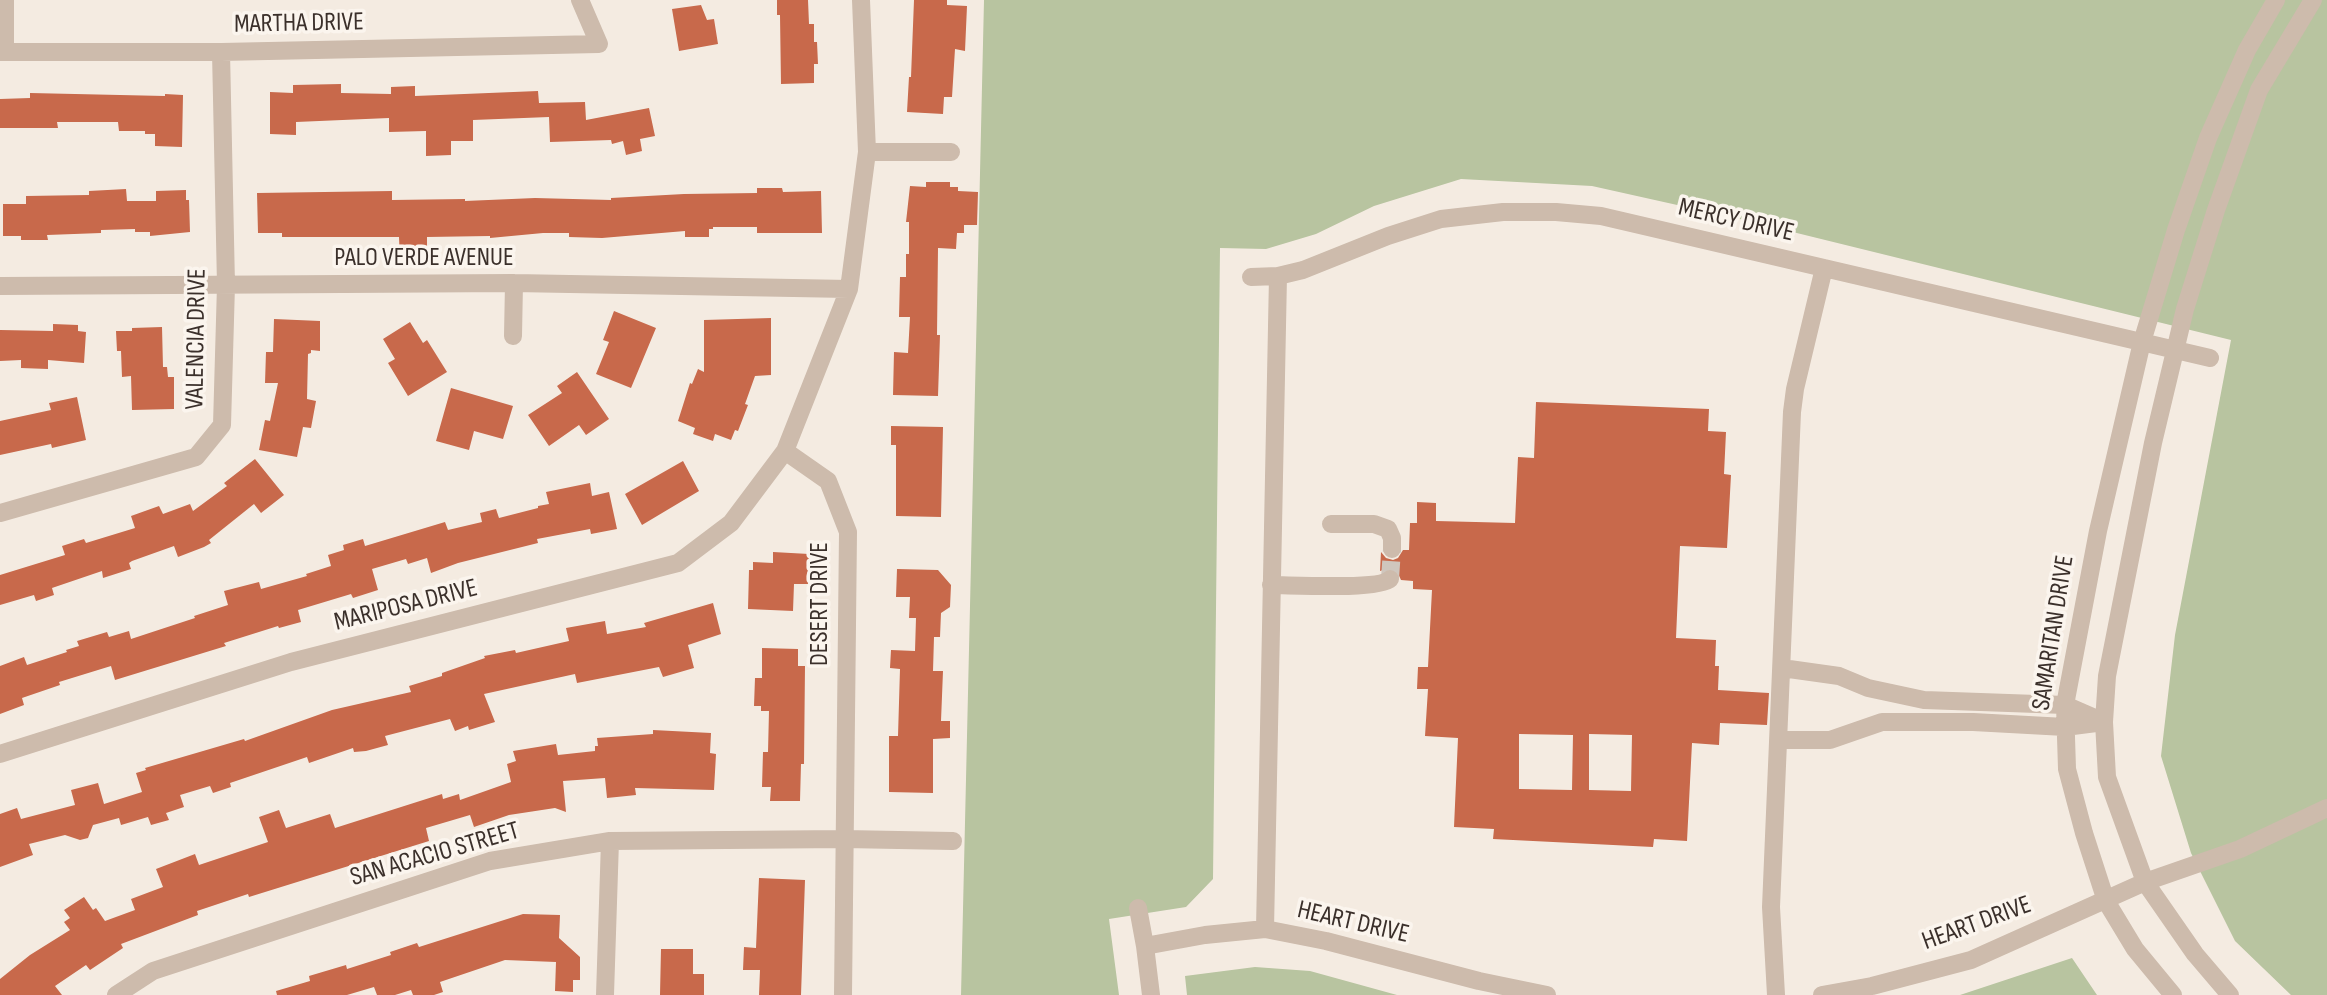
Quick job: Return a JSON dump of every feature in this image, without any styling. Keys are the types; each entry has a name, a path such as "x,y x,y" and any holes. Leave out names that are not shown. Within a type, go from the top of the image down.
{"street":[{"path":"2,52 5,0"},
{"name":"MARTHA DRIVE","path":"2,52 222,52 599,44 580,0"},
{"path":"785,451 849,289 867,152 861,0"},
{"path":"2230,995 2195,954 2144,882 2107,777 2104,722 2107,677 2133,539 2175,349 2216,210 2259,90 2313,0"},
{"path":"2274,3 2300,22"},
{"name":"SAMARITAN DRIVE","path":"2173,995 2134,949 2106,901 2067,769 2065,705 2098,531 2141,341 2208,138 2247,50 2274,3"},
{"name":"VALENCIA DRIVE","path":"0,513 196,457 222,425 226,285 222,52"},
{"path":"867,152 951,152"},
{"name":"MERCY DRIVE","path":"1251,277 1278,276 1303,270 1388,236 1441,219 1503,212 1556,212 1601,216 2210,358"},
{"path":"1776,995 1771,908 1792,412 1824,268"},
{"path":"1265,929 1278,276"},
{"path":"513,337 514,284"},
{"name":"PALO VERDE AVENUE","path":"0,286 514,284 849,289"},
{"name":"MARIPOSA DRIVE","path":"0,754 291,662 678,564 731,523 785,451"},
{"name":"DESERT DRIVE","path":"785,451 828,481 848,532 843,995"},
{"path":"1331,524 1374,524 1388,528 1392,549"},
{"path":"1272,585 1362,587 1385,584 1390,579"},
{"path":"1782,668 1839,676 1882,691 1924,700 2065,705 2104,722"},
{"path":"1882,691 1882,722"},
{"path":"1779,740 1830,740 1882,722 1973,722 2065,727 2104,722"},
{"name":"HEART DRIVE","path":"1822,995 1871,986 1972,960 2144,882 2240,849 2327,808"},
{"path":"605,995 610,841"},
{"name":"SAN ACACIO STREET","path":"116,995 153,971 490,861 610,841 953,841"},
{"path":"1138,908 1150,995"},
{"name":"HEART DRIVE","path":"1145,946 1205,935 1265,929 1326,941 1479,981 1547,995"}],"green space":[{"path":"984,0 2327,0 2327,995 2291,995 2235,941 2191,853 2161,756 2175,635 2231,340 1740,219 1592,186 1461,179 1374,206 1316,234 1266,249 1220,248 1213,879 1186,907 1109,919 1119,995 961,995"},
{"path":"2072,958 2097,995 1960,995"},
{"path":"1255,967 1310,971 1397,995 1187,995 1185,976"}],"building":[{"path":"777,0 808,0 809,24 814,24 814,42 817,42 818,64 814,64 814,83 781,84 780,15 777,15"},
{"path":"914,0 947,0 947,5 967,6 965,51 955,49 952,97 944,97 943,114 907,112"},
{"path":"701,5 707,20 714,19 718,44 679,51 672,9"},
{"path":"341,84 341,93 391,94 391,87 415,86 415,96 538,91 539,103 585,102 586,120 649,108 655,136 640,139 642,151 626,155 623,141 612,144 611,140 550,142 549,117 473,120 473,141 451,141 451,155 426,156 426,131 389,132 389,118 296,122 296,135 270,134 270,92 293,93 293,85"},
{"path":"30,93 183,95 182,147 155,146 155,134 145,134 145,131 119,131 118,122 57,122 58,128 0,128 0,99 30,98"},
{"path":"926,182 950,182 950,187 958,187 958,191 978,192 977,225 964,225 964,233 957,233 956,249 938,248 938,396 893,395 894,352 908,353 910,317 899,317 900,277 906,277 906,254 909,254 909,222 906,222 910,186 926,187"},
{"path":"757,188 782,188 783,192 821,191 822,233 757,233 757,227 713,227 709,229 709,237 685,237 685,231 602,238 569,237 569,233 490,238 427,237 427,262 400,262 399,237 282,237 282,233 258,233 257,193 392,191 392,200 611,200 684,194 757,193"},
{"path":"126,189 127,201 156,201 156,191 186,190 190,232 150,236 150,232 135,232 135,229 101,230 101,233 47,235 48,240 21,240 21,236 3,236 3,204 26,204 26,196 89,195 89,191"},
{"path":"614,311 656,328 631,388 596,374 609,342 603,340"},
{"path":"771,318 771,375 755,376 738,431 735,430 731,440 715,434 713,441 693,434 695,428 678,421 690,383 692,384 698,369 704,372 704,320"},
{"path":"274,319 320,321 320,351 311,350 308,354 307,399 316,401 311,428 303,427 297,457 259,450 265,420 270,421 278,383 265,383 266,352 273,352"},
{"path":"410,322 423,343 427,340 447,372 408,396 388,363 395,359 383,339"},
{"path":"53,324 78,325 78,331 86,332 84,363 48,360 48,369 21,368 21,360 0,361 0,330 53,331"},
{"path":"162,327 163,367 167,367 168,377 174,377 174,409 132,410 131,376 122,377 121,351 117,351 116,331"},
{"path":"577,372 609,419 586,435 579,425 549,446 528,415 562,393 557,386"},
{"path":"451,388 513,406 503,439 474,431 469,450 436,441"},
{"path":"77,397 86,440 0,455 0,421 51,410 49,403"},
{"path":"1536,402 1709,409 1708,431 1726,432 1724,474 1731,475 1727,548 1680,546 1676,638 1716,640 1718,690 1769,693 1767,725 1720,723 1719,745 1692,743 1687,841 1654,839 1653,847 1493,839 1494,829 1454,827 1458,738 1425,736 1428,689 1417,689 1418,667 1428,667 1432,590 1413,589 1413,581 1401,580 1396,569 1380,571 1381,552 1386,558 1393,560 1398,558 1403,550 1409,550 1410,523 1417,523 1417,502 1436,503 1436,521 1515,523 1518,457 1534,458","holes":["1519,734 1573,735 1572,790 1519,789","1589,734 1632,735 1631,791 1589,790"]},
{"path":"891,426 943,427 941,517 896,516 896,445 891,445"},
{"path":"255,459 284,495 261,513 254,504 209,540 211,543 178,557 174,546 132,561 129,563 131,569 103,578 102,571 52,588 54,595 36,601 34,595 0,605 0,575 65,555 62,546 84,539 86,543 135,528 131,516 159,506 163,514 190,504 193,511 227,486 224,483"},
{"path":"683,461 699,491 642,525 625,494"},
{"path":"590,483 592,496 609,492 617,529 591,534 590,529 537,539 538,543 458,563 431,573 427,558 408,564 406,559 372,569 378,590 353,598 351,594 298,610 301,622 279,628 278,626 224,643 226,646 115,680 111,666 59,682 60,685 22,698 24,705 0,714 0,666 24,657 27,665 67,652 66,650 79,646 77,641 107,632 109,637 129,631 131,639 195,618 194,616 228,605 224,591 259,582 261,589 331,566 328,555 344,550 343,545 363,539 365,546 445,522 448,530 482,522 480,513 496,509 499,518 549,504 546,492"},
{"path":"773,552 809,554 808,584 794,584 793,611 748,609 749,570 753,570 753,562 773,563"},
{"path":"897,569 938,570 951,585 950,607 941,613 940,637 934,637 933,671 943,671 941,721 950,721 950,738 933,739 933,793 889,792 889,736 898,736 900,669 890,668 891,650 915,651 916,618 909,618 910,597 896,597"},
{"path":"713,603 721,634 688,645 694,668 663,677 659,667 577,683 575,674 484,694 495,722 455,731 450,719 385,736 388,745 366,751 354,752 353,748 309,763 307,757 230,783 231,787 213,793 210,786 180,795 184,807 166,813 169,820 151,825 148,817 121,825 119,818 93,825 88,838 80,840 65,835 29,844 33,855 0,867 0,814 17,808 21,819 75,805 71,790 98,783 104,804 142,792 136,773 146,770 145,768 244,739 245,741 332,710 411,692 409,686 442,676 442,673 485,658 484,656 515,650 516,653 569,641 566,628 605,621 607,634 646,627 644,623"},
{"path":"762,648 798,649 798,666 805,666 804,764 801,764 800,801 770,801 771,787 762,787 763,752 768,752 769,711 761,711 761,706 754,706 755,678 762,678"},
{"path":"653,730 711,733 710,753 716,754 714,790 635,788 636,795 607,798 605,778 563,781 566,812 555,808 509,815 474,827 470,815 426,828 429,841 197,911 198,915 121,944 123,948 90,970 86,965 55,986 62,995 0,995 0,979 30,955 70,930 64,922 70,918 64,910 84,897 105,921 135,910 131,899 163,887 156,869 195,854 199,865 268,842 259,817 279,810 286,828 330,814 335,828 442,794 443,799 459,794 460,800 511,782 507,764 516,761 513,751 556,744 558,755 595,751 595,746 598,746 597,738 653,734"},
{"path":"759,878 805,880 801,995 759,995 760,970 743,970 744,947 756,948"},
{"path":"523,914 560,915 559,938 580,957 580,980 573,980 573,992 555,991 556,962 505,960 440,982 443,992 434,995 413,995 411,990 395,995 377,995 374,987 347,995 277,995 276,991 310,981 309,976 346,965 347,969 391,955 390,952 417,943 419,947"},
{"path":"661,949 693,949 693,974 704,974 704,995 660,995"}],"tunnel":[{"path":"1390,579 1392,549"}]}
